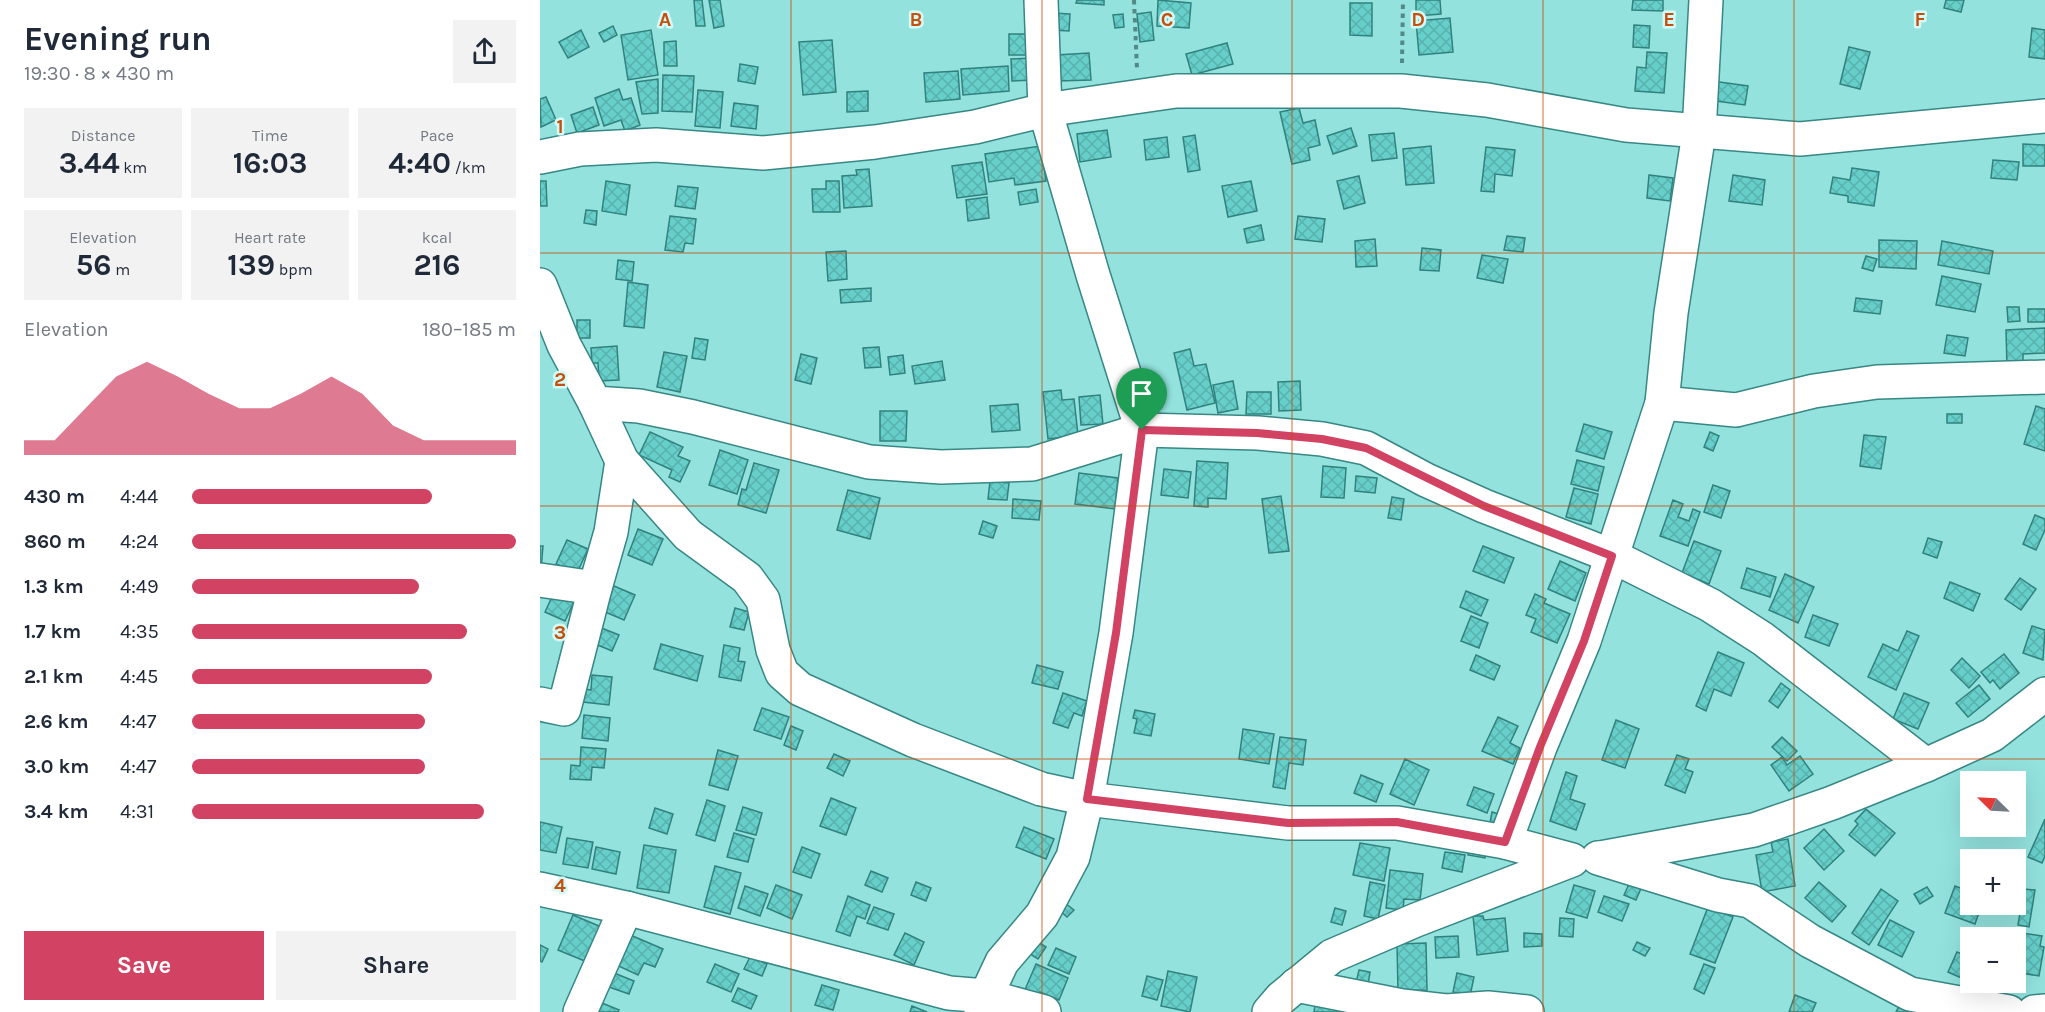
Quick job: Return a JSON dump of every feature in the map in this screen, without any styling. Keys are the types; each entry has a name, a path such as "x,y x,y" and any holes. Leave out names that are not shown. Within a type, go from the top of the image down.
{"street":[{"path":"983,1004 1002,963 1042,915 1073,857 1087,799 1116,633 1142,430 1045,111 1041,0"},
{"path":"1505,842 1540,747 1584,641 1662,403 1671,313 1699,133 1706,0"},
{"path":"540,158 580,149 656,145 763,153 886,141 975,127 1045,111 1176,92 1401,91 1487,100 1626,125 1699,133 1800,139 2045,116"},
{"path":"540,285 564,345 622,461 688,535 747,578 763,600 773,650 782,673 800,689 913,740 1041,789 1087,799 1288,823 1397,822 1585,859 1718,895 1750,901 1810,940 1910,994 2009,1012"},
{"path":"1662,403 1736,410 1814,392 1877,382 2045,377"},
{"path":"595,403 639,406 693,417 869,462 941,467 1032,464 1142,430 1257,433 1322,439 1366,448 1484,506 1612,556 1710,604 1763,639 1926,765"},
{"path":"540,704 564,709 611,532 622,461"},
{"path":"540,580 595,588"},
{"path":"1269,1012 1296,985 1332,957 1416,920 1585,859 1754,830 1832,803 1992,735 2045,694"},
{"path":"540,889 626,908 950,993 983,1004 1044,1012"},
{"path":"580,1012 626,908"},
{"path":"1296,985 1401,1006 1446,1011 1488,1008 1527,1012"},
{"path":"2034,1012 2045,1011"}],"path":[{"path":"1134,0 1138,97"},
{"path":"1401,91 1403,0"}],"building":[{"path":"694,0 702,0 705,26 696,26"},
{"path":"709,0 720,0 724,26 714,28"},
{"path":"1077,0 1104,0 1104,5 1076,3"},
{"path":"1158,0 1191,3 1189,28 1157,26"},
{"path":"1416,0 1440,0 1441,14 1416,16"},
{"path":"1633,0 1663,0 1663,11 1632,10"},
{"path":"1946,0 1964,0 1961,12 1944,8"},
{"path":"1350,3 1372,3 1372,36 1350,35"},
{"path":"1151,12 1154,40 1140,42 1137,14"},
{"path":"1053,13 1070,14 1069,31 1052,30"},
{"path":"1123,14 1124,27 1115,28 1113,15"},
{"path":"1450,18 1453,52 1419,55 1416,21"},
{"path":"1634,25 1650,26 1649,48 1633,47"},
{"path":"613,26 617,35 604,42 599,33"},
{"path":"2032,28 2045,30 2045,59 2029,57"},
{"path":"581,30 589,47 568,58 559,42"},
{"path":"651,30 658,75 628,80 621,35"},
{"path":"1009,34 1030,34 1030,55 1009,55"},
{"path":"832,40 836,92 803,95 799,42"},
{"path":"676,41 677,66 664,66 664,42"},
{"path":"1227,43 1233,64 1192,75 1186,54"},
{"path":"1849,47 1870,52 1860,89 1840,84"},
{"path":"1647,52 1667,53 1664,93 1635,91 1637,67 1646,68"},
{"path":"1089,53 1091,80 1057,81 1056,55"},
{"path":"1035,58 1036,80 1012,81 1011,59"},
{"path":"740,64 758,67 755,84 738,81"},
{"path":"1008,66 1009,91 963,95 961,69"},
{"path":"958,71 960,99 926,102 924,73"},
{"path":"663,75 694,76 692,112 662,111"},
{"path":"658,79 658,113 642,114 636,82"},
{"path":"1712,81 1748,86 1745,105 1709,100"},
{"path":"619,89 623,100 631,98 640,125 625,131 621,120 604,126 595,98"},
{"path":"698,90 723,92 720,128 695,126"},
{"path":"868,91 868,111 847,112 847,92"},
{"path":"546,97 556,120 541,127 540,99"},
{"path":"734,103 758,106 756,129 731,126"},
{"path":"593,107 599,125 577,133 571,115"},
{"path":"1299,108 1303,123 1315,120 1320,145 1308,148 1310,160 1292,164 1280,112"},
{"path":"1351,128 1357,146 1333,154 1327,136"},
{"path":"1107,130 1111,157 1080,162 1077,134"},
{"path":"1394,133 1397,158 1372,161 1369,135"},
{"path":"1195,135 1200,170 1188,172 1183,137"},
{"path":"1167,137 1169,157 1146,160 1144,140"},
{"path":"2023,144 2045,145 2045,166 2023,166"},
{"path":"1041,146 1046,181 1015,185 1014,178 989,182 985,154"},
{"path":"1431,146 1434,183 1406,185 1403,149"},
{"path":"1486,147 1515,150 1512,176 1495,174 1494,192 1481,191"},
{"path":"1993,160 2019,162 2017,180 1991,178"},
{"path":"982,162 987,194 957,198 952,166"},
{"path":"1852,168 1879,172 1874,206 1848,202 1848,196 1830,193 1833,177 1850,180"},
{"path":"869,169 872,206 844,208 842,176 857,175 856,170"},
{"path":"1649,175 1673,178 1670,201 1647,198"},
{"path":"1733,175 1765,180 1762,205 1729,201"},
{"path":"1359,176 1365,203 1344,209 1337,181"},
{"path":"540,181 546,181 547,206 540,206"},
{"path":"606,181 630,185 626,215 602,211"},
{"path":"826,181 839,181 840,212 813,212 812,189 826,189"},
{"path":"1251,181 1257,211 1228,217 1222,186"},
{"path":"678,186 698,188 695,209 675,206"},
{"path":"1036,189 1038,202 1020,205 1018,192"},
{"path":"987,197 989,218 968,221 966,200"},
{"path":"586,210 597,211 596,225 584,223"},
{"path":"670,216 696,219 693,244 685,243 683,252 665,250"},
{"path":"1298,216 1325,219 1322,242 1295,239"},
{"path":"1261,225 1264,240 1247,243 1244,229"},
{"path":"1507,236 1525,238 1523,252 1504,250"},
{"path":"1375,239 1377,266 1356,267 1355,241"},
{"path":"1879,240 1917,241 1916,269 1879,267"},
{"path":"1942,241 1993,251 1989,274 1938,265"},
{"path":"1422,248 1441,250 1439,271 1420,270"},
{"path":"846,251 847,279 828,281 826,252"},
{"path":"1482,255 1508,259 1503,283 1477,278"},
{"path":"1866,256 1877,259 1873,271 1862,268"},
{"path":"618,260 634,262 632,281 616,279"},
{"path":"1942,276 1981,284 1975,312 1936,305"},
{"path":"628,282 648,285 644,328 624,326"},
{"path":"871,288 871,301 841,303 840,290"},
{"path":"1856,298 1882,301 1880,314 1854,311"},
{"path":"2007,307 2019,307 2020,321 2008,322"},
{"path":"2028,309 2045,309 2045,322 2028,322"},
{"path":"577,320 590,320 590,338 577,338"},
{"path":"2045,328 2045,353 2023,354 2023,366 2007,366 2006,330"},
{"path":"1947,335 1968,338 1965,356 1944,353"},
{"path":"695,338 708,340 705,360 692,358"},
{"path":"617,346 619,380 599,381 598,363 592,363 591,348"},
{"path":"879,347 881,367 865,368 863,348"},
{"path":"1190,349 1194,366 1206,364 1215,403 1187,410 1174,353"},
{"path":"664,352 687,356 680,392 657,387"},
{"path":"801,354 817,358 811,384 795,380"},
{"path":"903,355 905,373 890,375 888,357"},
{"path":"942,361 945,380 915,384 912,366"},
{"path":"1233,381 1238,409 1218,413 1213,385"},
{"path":"1300,381 1301,410 1279,411 1278,382"},
{"path":"1061,390 1062,400 1074,399 1078,435 1048,439 1043,392"},
{"path":"1247,392 1271,392 1271,414 1246,414"},
{"path":"1100,395 1103,424 1081,425 1079,397"},
{"path":"1018,404 1020,430 992,432 990,406"},
{"path":"2036,406 2045,409 2045,451 2024,444"},
{"path":"880,411 907,411 906,441 880,441"},
{"path":"1947,414 1962,414 1962,423 1947,423"},
{"path":"1584,424 1612,432 1604,459 1576,451"},
{"path":"650,432 683,447 678,456 690,461 680,482 669,477 672,470 639,455"},
{"path":"1710,432 1719,436 1713,451 1704,447"},
{"path":"1864,435 1886,437 1881,469 1860,466"},
{"path":"720,450 748,460 737,494 709,485"},
{"path":"1577,460 1604,467 1598,491 1571,484"},
{"path":"1197,461 1228,463 1226,499 1208,498 1208,507 1194,506"},
{"path":"754,463 779,470 766,513 738,505 742,489 746,490"},
{"path":"1323,466 1346,468 1344,498 1321,497"},
{"path":"1164,469 1191,472 1188,498 1161,495"},
{"path":"1079,473 1118,478 1115,509 1075,504"},
{"path":"1356,476 1377,478 1375,493 1355,491"},
{"path":"990,481 1009,483 1007,500 988,499"},
{"path":"1713,485 1730,491 1721,518 1704,512"},
{"path":"1574,488 1598,494 1591,524 1566,517"},
{"path":"848,490 880,498 870,539 837,530"},
{"path":"1281,496 1289,551 1269,553 1262,499"},
{"path":"1392,497 1404,499 1401,520 1388,518"},
{"path":"1013,499 1041,501 1039,520 1012,518"},
{"path":"1673,500 1683,504 1678,517 1689,521 1693,509 1700,512 1688,546 1660,536"},
{"path":"2035,515 2045,519 2045,530 2036,550 2023,544"},
{"path":"983,521 997,526 993,538 979,534"},
{"path":"638,529 663,539 652,565 628,555"},
{"path":"1928,538 1942,542 1937,558 1923,553"},
{"path":"567,540 588,549 577,573 556,564"},
{"path":"1694,541 1721,551 1709,584 1682,573"},
{"path":"540,546 543,546 541,570 540,570"},
{"path":"1483,546 1514,558 1504,583 1473,571"},
{"path":"1560,561 1586,573 1575,601 1548,589"},
{"path":"1747,568 1776,577 1770,597 1741,588"},
{"path":"1785,574 1814,587 1798,623 1769,610"},
{"path":"2020,578 2036,589 2021,610 2005,599"},
{"path":"1950,582 1980,594 1973,611 1944,598"},
{"path":"614,586 635,595 624,620 603,611"},
{"path":"555,590 575,600 565,621 545,612"},
{"path":"1466,591 1488,600 1481,616 1460,607"},
{"path":"1535,594 1546,599 1544,603 1570,614 1557,643 1531,632 1536,619 1526,615"},
{"path":"735,608 749,612 744,630 730,627"},
{"path":"1813,615 1838,624 1829,646 1805,637"},
{"path":"1471,616 1488,623 1479,648 1461,641"},
{"path":"2032,626 2045,630 2043,660 2023,653"},
{"path":"599,627 619,635 612,651 593,643"},
{"path":"1907,631 1919,636 1896,690 1868,677 1883,644 1898,651"},
{"path":"661,644 703,656 697,681 654,669"},
{"path":"724,645 740,648 738,661 745,662 741,681 719,677"},
{"path":"1718,652 1744,663 1731,696 1714,689 1706,711 1696,706"},
{"path":"2004,654 2019,673 2000,689 1993,680 1990,683 1981,672"},
{"path":"1476,655 1500,666 1494,680 1470,670"},
{"path":"1962,658 1980,676 1969,688 1951,670"},
{"path":"1037,665 1063,672 1058,689 1032,683"},
{"path":"592,675 612,677 609,705 583,702 585,689 591,690"},
{"path":"1781,683 1790,690 1778,708 1769,701"},
{"path":"1979,685 1990,699 1968,717 1956,703"},
{"path":"1063,693 1087,701 1082,716 1074,713 1068,728 1053,723"},
{"path":"1904,693 1929,703 1918,729 1893,719"},
{"path":"762,708 789,717 781,739 754,730"},
{"path":"1135,710 1155,714 1151,736 1134,733 1137,719 1133,718"},
{"path":"584,715 610,718 608,741 582,738"},
{"path":"1498,717 1518,726 1510,743 1520,748 1513,764 1482,751"},
{"path":"1616,720 1639,729 1625,768 1602,760"},
{"path":"791,726 803,731 796,750 784,745"},
{"path":"1243,729 1274,734 1269,764 1239,759"},
{"path":"1280,737 1306,740 1303,765 1289,763 1285,789 1273,787"},
{"path":"1782,737 1797,751 1787,761 1772,747"},
{"path":"581,747 606,749 604,768 592,767 591,780 570,779 571,765 580,766"},
{"path":"718,750 738,756 728,790 709,785"},
{"path":"834,754 850,761 843,776 827,768"},
{"path":"1677,755 1689,759 1685,769 1693,772 1685,793 1665,785"},
{"path":"1800,756 1813,774 1789,791 1771,765 1782,757 1787,765"},
{"path":"1405,759 1429,770 1414,805 1390,794"},
{"path":"1566,772 1577,776 1570,799 1585,804 1576,830 1550,821"},
{"path":"1361,775 1383,784 1376,802 1354,793"},
{"path":"1474,787 1494,794 1487,813 1467,805"},
{"path":"831,798 856,808 846,835 820,826"},
{"path":"707,800 725,806 715,841 696,835"},
{"path":"743,807 762,813 756,835 736,830"},
{"path":"655,808 673,814 667,834 649,828"},
{"path":"1866,809 1895,833 1875,856 1849,835 1858,824 1855,821"},
{"path":"1492,812 1506,816 1503,827 1490,823"},
{"path":"2045,819 2045,856 2042,863 2028,857"},
{"path":"540,822 562,827 556,853 540,850"},
{"path":"1024,827 1054,839 1046,859 1016,847"},
{"path":"1824,829 1844,851 1824,870 1804,848"},
{"path":"734,833 754,839 748,862 727,857"},
{"path":"567,838 593,842 588,868 563,864"},
{"path":"1788,839 1795,886 1762,892 1756,855 1773,852 1771,842"},
{"path":"1360,843 1390,848 1384,881 1353,875"},
{"path":"644,845 676,850 669,893 637,888"},
{"path":"1471,845 1487,848 1485,858 1468,855"},
{"path":"596,847 620,852 616,874 592,869"},
{"path":"802,847 820,854 811,878 793,872"},
{"path":"1445,852 1465,855 1462,872 1442,868"},
{"path":"715,866 741,873 730,914 704,907"},
{"path":"1390,870 1423,874 1420,900 1404,899 1403,910 1386,908"},
{"path":"871,871 888,878 882,892 865,885"},
{"path":"916,882 931,888 926,901 911,895"},
{"path":"1370,882 1385,885 1378,919 1364,916"},
{"path":"1630,882 1642,886 1636,900 1624,895"},
{"path":"1819,882 1846,906 1832,922 1805,898"},
{"path":"776,885 802,895 792,919 767,908"},
{"path":"1574,885 1595,891 1587,918 1566,912"},
{"path":"745,886 768,894 760,916 738,908"},
{"path":"1955,886 1960,888 1960,915 1978,915 1975,924 1945,913"},
{"path":"1927,887 1933,896 1920,904 1914,894"},
{"path":"1881,889 1898,901 1869,945 1852,933"},
{"path":"2026,889 2035,890 2029,927 2018,925 2020,915 2026,915"},
{"path":"848,896 870,905 865,919 857,916 850,936 836,931"},
{"path":"1604,896 1629,904 1622,921 1598,912"},
{"path":"1065,903 1074,910 1067,917 1059,910"},
{"path":"874,907 894,914 888,930 867,923"},
{"path":"1708,907 1733,917 1715,963 1690,954"},
{"path":"1335,908 1346,911 1342,925 1331,922"},
{"path":"573,915 606,929 592,964 558,950"},
{"path":"1473,916 1483,916 1484,920 1505,918 1508,951 1477,955"},
{"path":"1560,918 1574,919 1573,937 1559,936"},
{"path":"1890,920 1914,932 1902,957 1878,945"},
{"path":"905,933 924,942 914,965 894,955"},
{"path":"1524,933 1542,934 1542,946 1524,947"},
{"path":"628,934 663,949 655,967 644,963 638,975 612,963"},
{"path":"2026,934 2042,936 2040,946 2044,947 2039,976 2026,974"},
{"path":"1458,936 1459,957 1436,958 1435,937"},
{"path":"1035,940 1046,947 1038,959 1027,952"},
{"path":"1637,942 1650,948 1645,956 1633,950"},
{"path":"1426,943 1427,990 1398,991 1397,944"},
{"path":"540,945 548,949 542,962 540,961"},
{"path":"1056,948 1076,957 1069,974 1048,965"},
{"path":"1957,952 1960,953 1960,977 1948,972"},
{"path":"750,957 767,964 762,976 744,969"},
{"path":"715,964 739,974 731,992 707,982"},
{"path":"1036,964 1068,978 1059,1000 1040,992 1038,997 1024,992"},
{"path":"1704,964 1715,968 1704,994 1694,989"},
{"path":"1359,970 1370,972 1368,985 1356,983"},
{"path":"1168,971 1197,977 1190,1012 1161,1006"},
{"path":"614,973 634,981 629,994 609,987"},
{"path":"1457,973 1474,977 1470,996 1453,992"},
{"path":"1147,976 1163,980 1157,1000 1142,996"},
{"path":"822,985 839,990 833,1010 815,1005"},
{"path":"738,988 757,996 751,1009 732,1001"},
{"path":"1795,995 1816,1003 1812,1012 1789,1012"},
{"path":"597,1001 619,1010 618,1012 593,1012"},
{"path":"1901,1002 1917,1012 1896,1012"},
{"path":"1315,1005 1341,1009 1340,1012 1314,1012"},
{"path":"912,1006 927,1012 910,1012"}],"route":[{"path":"1142,430 1257,433 1322,439 1366,448 1426,480 1484,506 1612,556 1584,641 1540,747 1505,842 1397,822 1288,823 1087,799 1116,633 1136,493 1142,430"}]}
